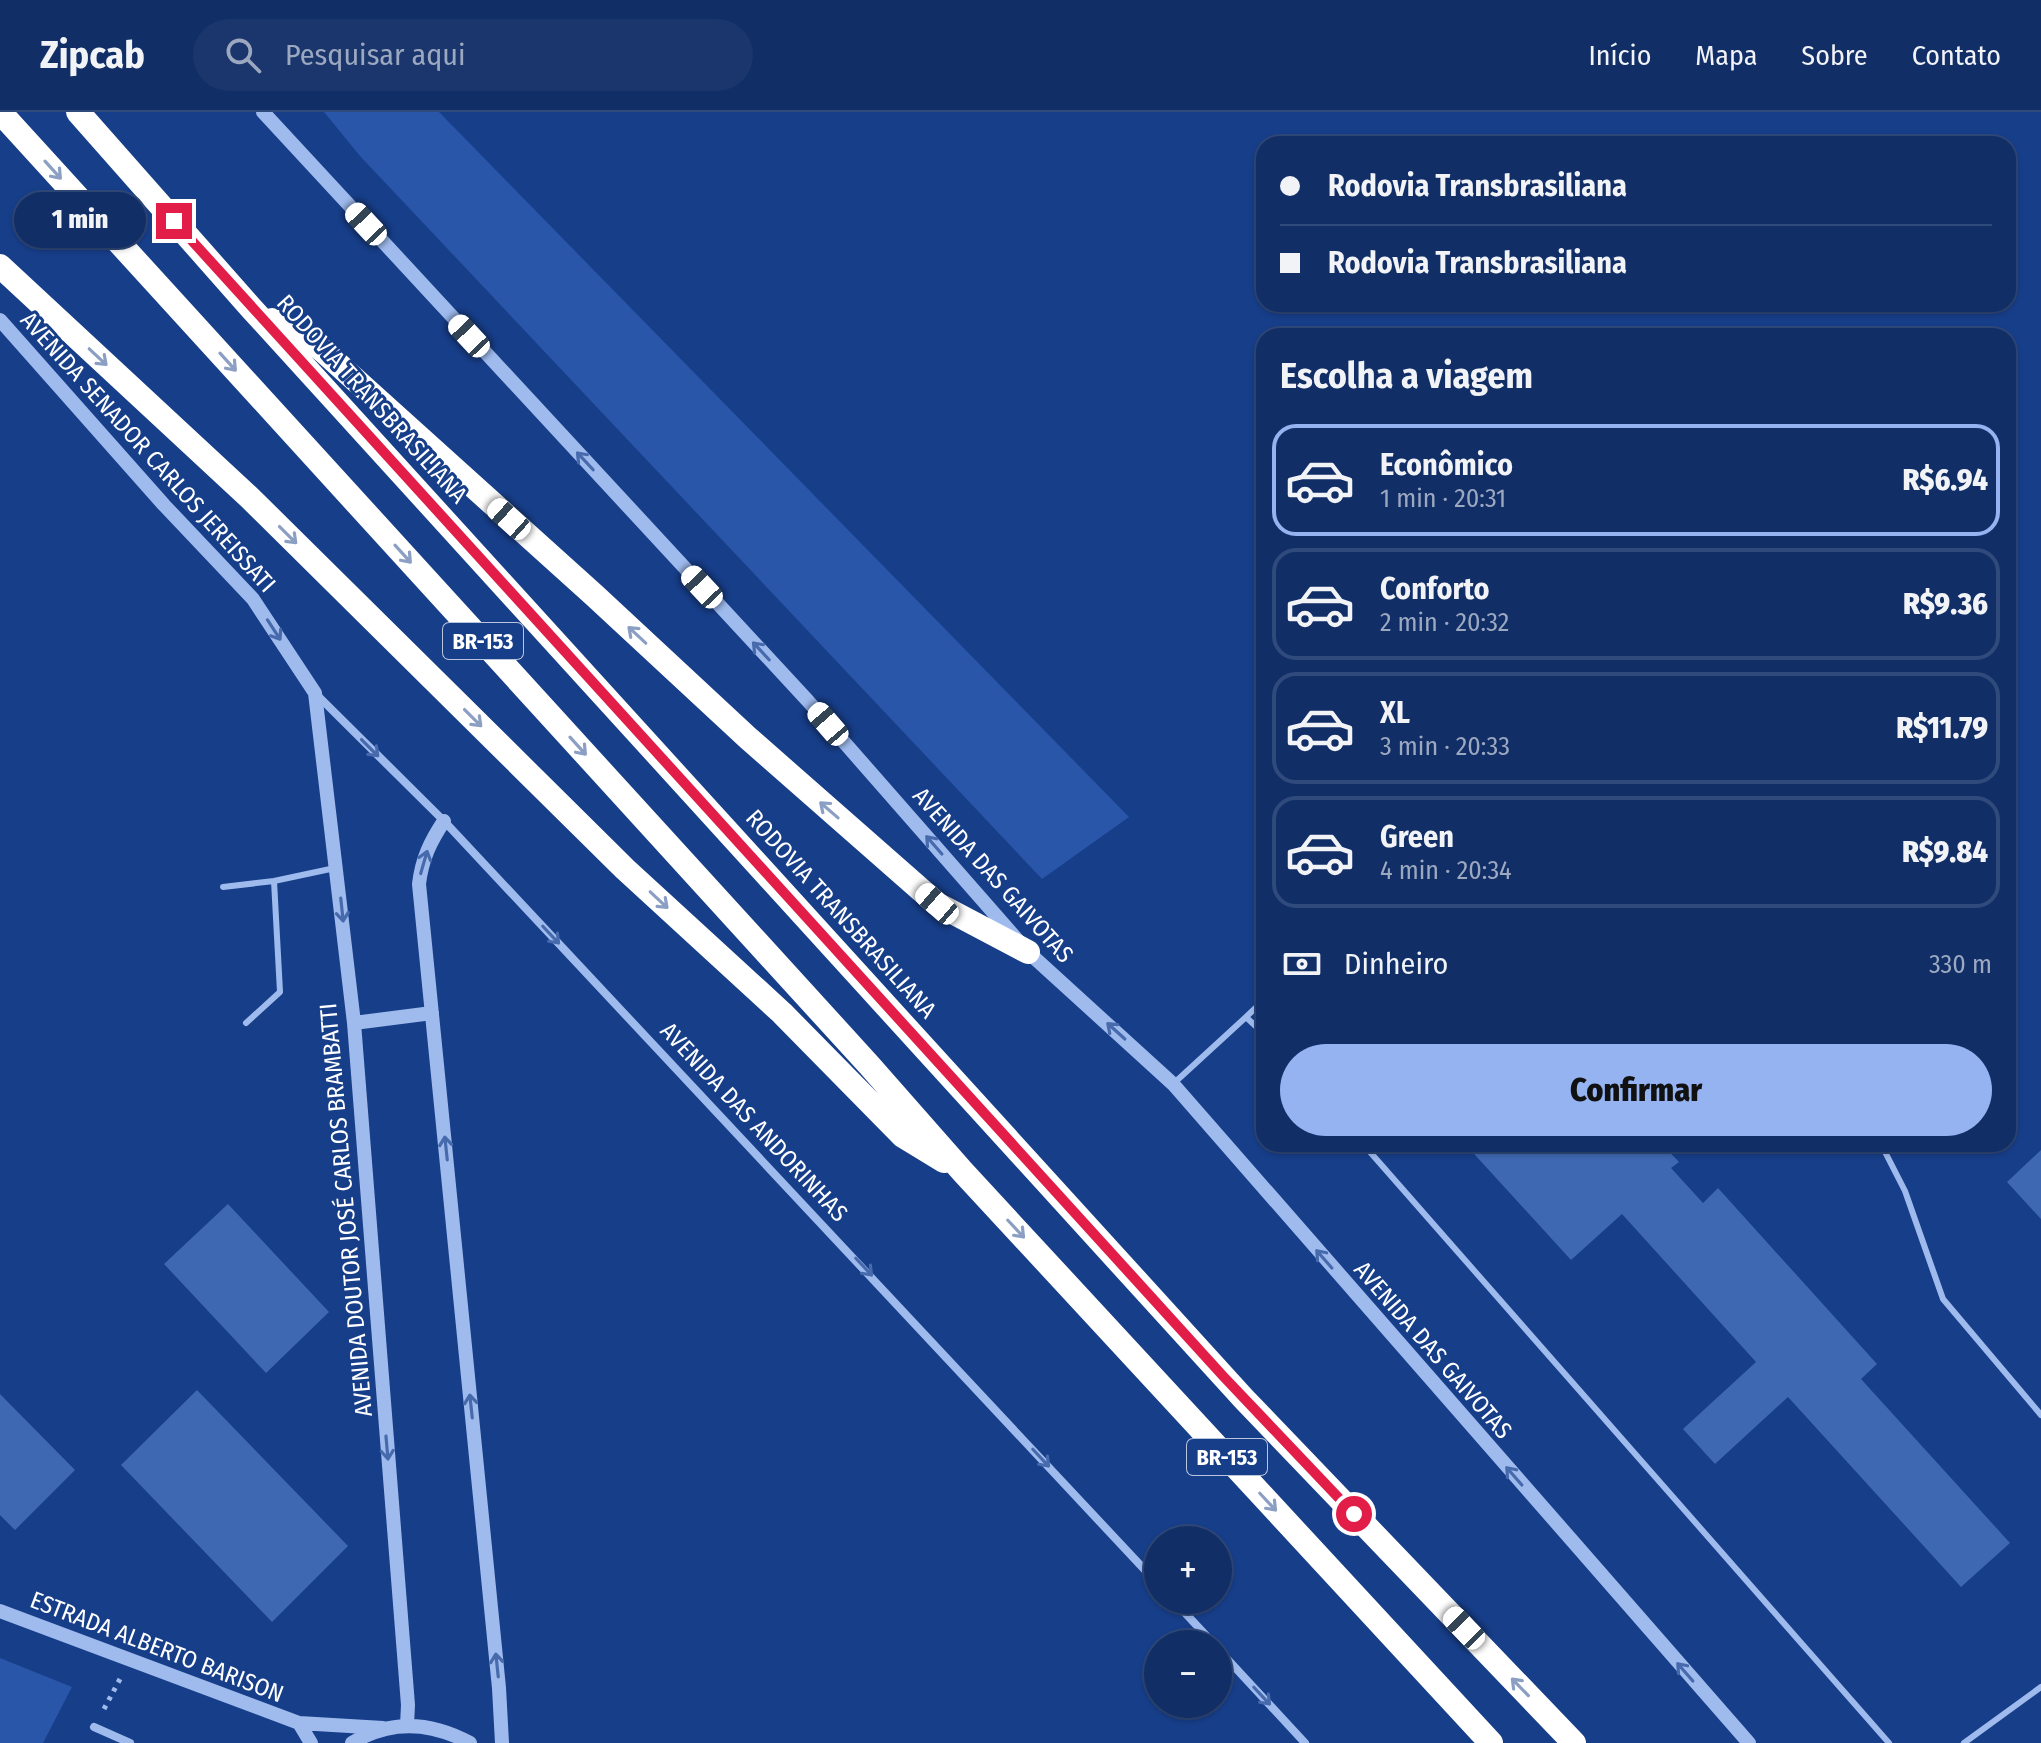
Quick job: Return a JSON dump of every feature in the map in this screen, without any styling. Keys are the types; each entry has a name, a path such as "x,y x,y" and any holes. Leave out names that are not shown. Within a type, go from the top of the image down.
{"highway":[{"name":"BR-153","path":"0,112 963,1172 1491,1743"},
{"name":"RODOVIA TRANSBRASILIANA","path":"78,112 251,308 1244,1399 1574,1743"},
{"path":"0,266 250,498 625,869 782,1013 903,1136 963,1172"},
{"path":"251,308 320,348 748,738 937,904 1028,952"}],"street":[{"name":"AVENIDA DAS GAIVOTAS","path":"263,112 808,701 1028,952 1173,1084 1749,1743"},
{"name":"AVENIDA SENADOR CARLOS JEREISSATI","path":"0,320 164,505 253,599 315,693"},
{"name":"AVENIDA DAS ANDORINHAS","path":"315,693 444,821 1144,1569"},
{"name":"AVENIDA DOUTOR JOSÉ CARLOS BRAMBATTI","path":"315,693 354,1023 408,1705 407,1725"},
{"path":"444,821 421,863 419,884 498,1673 502,1743"},
{"path":"354,1023 432,1013"},
{"name":"ESTRADA ALBERTO BARISON","path":"0,1611 299,1723 383,1728"},
{"path":"1186,1614 1201,1630"},
{"path":"1232,1664 1305,1743"},
{"name":"ESTRADA ALBERTO BARISON","path":"299,1723 311,1743"},
{"path":"352,1743 383,1728 407,1725 452,1733 470,1743"},
{"path":"94,1727 130,1743"}],"lane":[{"path":"223,887 274,881 337,868"},
{"path":"246,1023 280,992 274,881"},
{"path":"1173,1084 1256,1008"},
{"path":"1246,1017 1256,1026"},
{"path":"1370,1152 1889,1743"},
{"path":"1885,1152 1905,1191 1943,1299 2041,1415"},
{"path":"1964,1743 2041,1687"}],"path":[{"path":"94,1727 129,1660"}],"shaded area":[{"path":"324,112 439,112 1129,817 1042,879 360,156"},
{"path":"0,1658 72,1687 43,1743 0,1743"}],"building":[{"path":"2041,1150 2041,1219 2007,1182"},
{"path":"1472,1152 1670,1152 1679,1162 1671,1168 1703,1203 1718,1188 1877,1364 1861,1379 2010,1543 1961,1587 1788,1397 1715,1464 1683,1429 1756,1362 1622,1214 1571,1260"},
{"path":"228,1204 329,1312 266,1373 164,1264"},
{"path":"197,1390 348,1546 272,1622 121,1465"},
{"path":"0,1394 75,1470 15,1530 0,1515"}],"route":[{"path":"174,221 1223,1376 1354,1514"}]}
